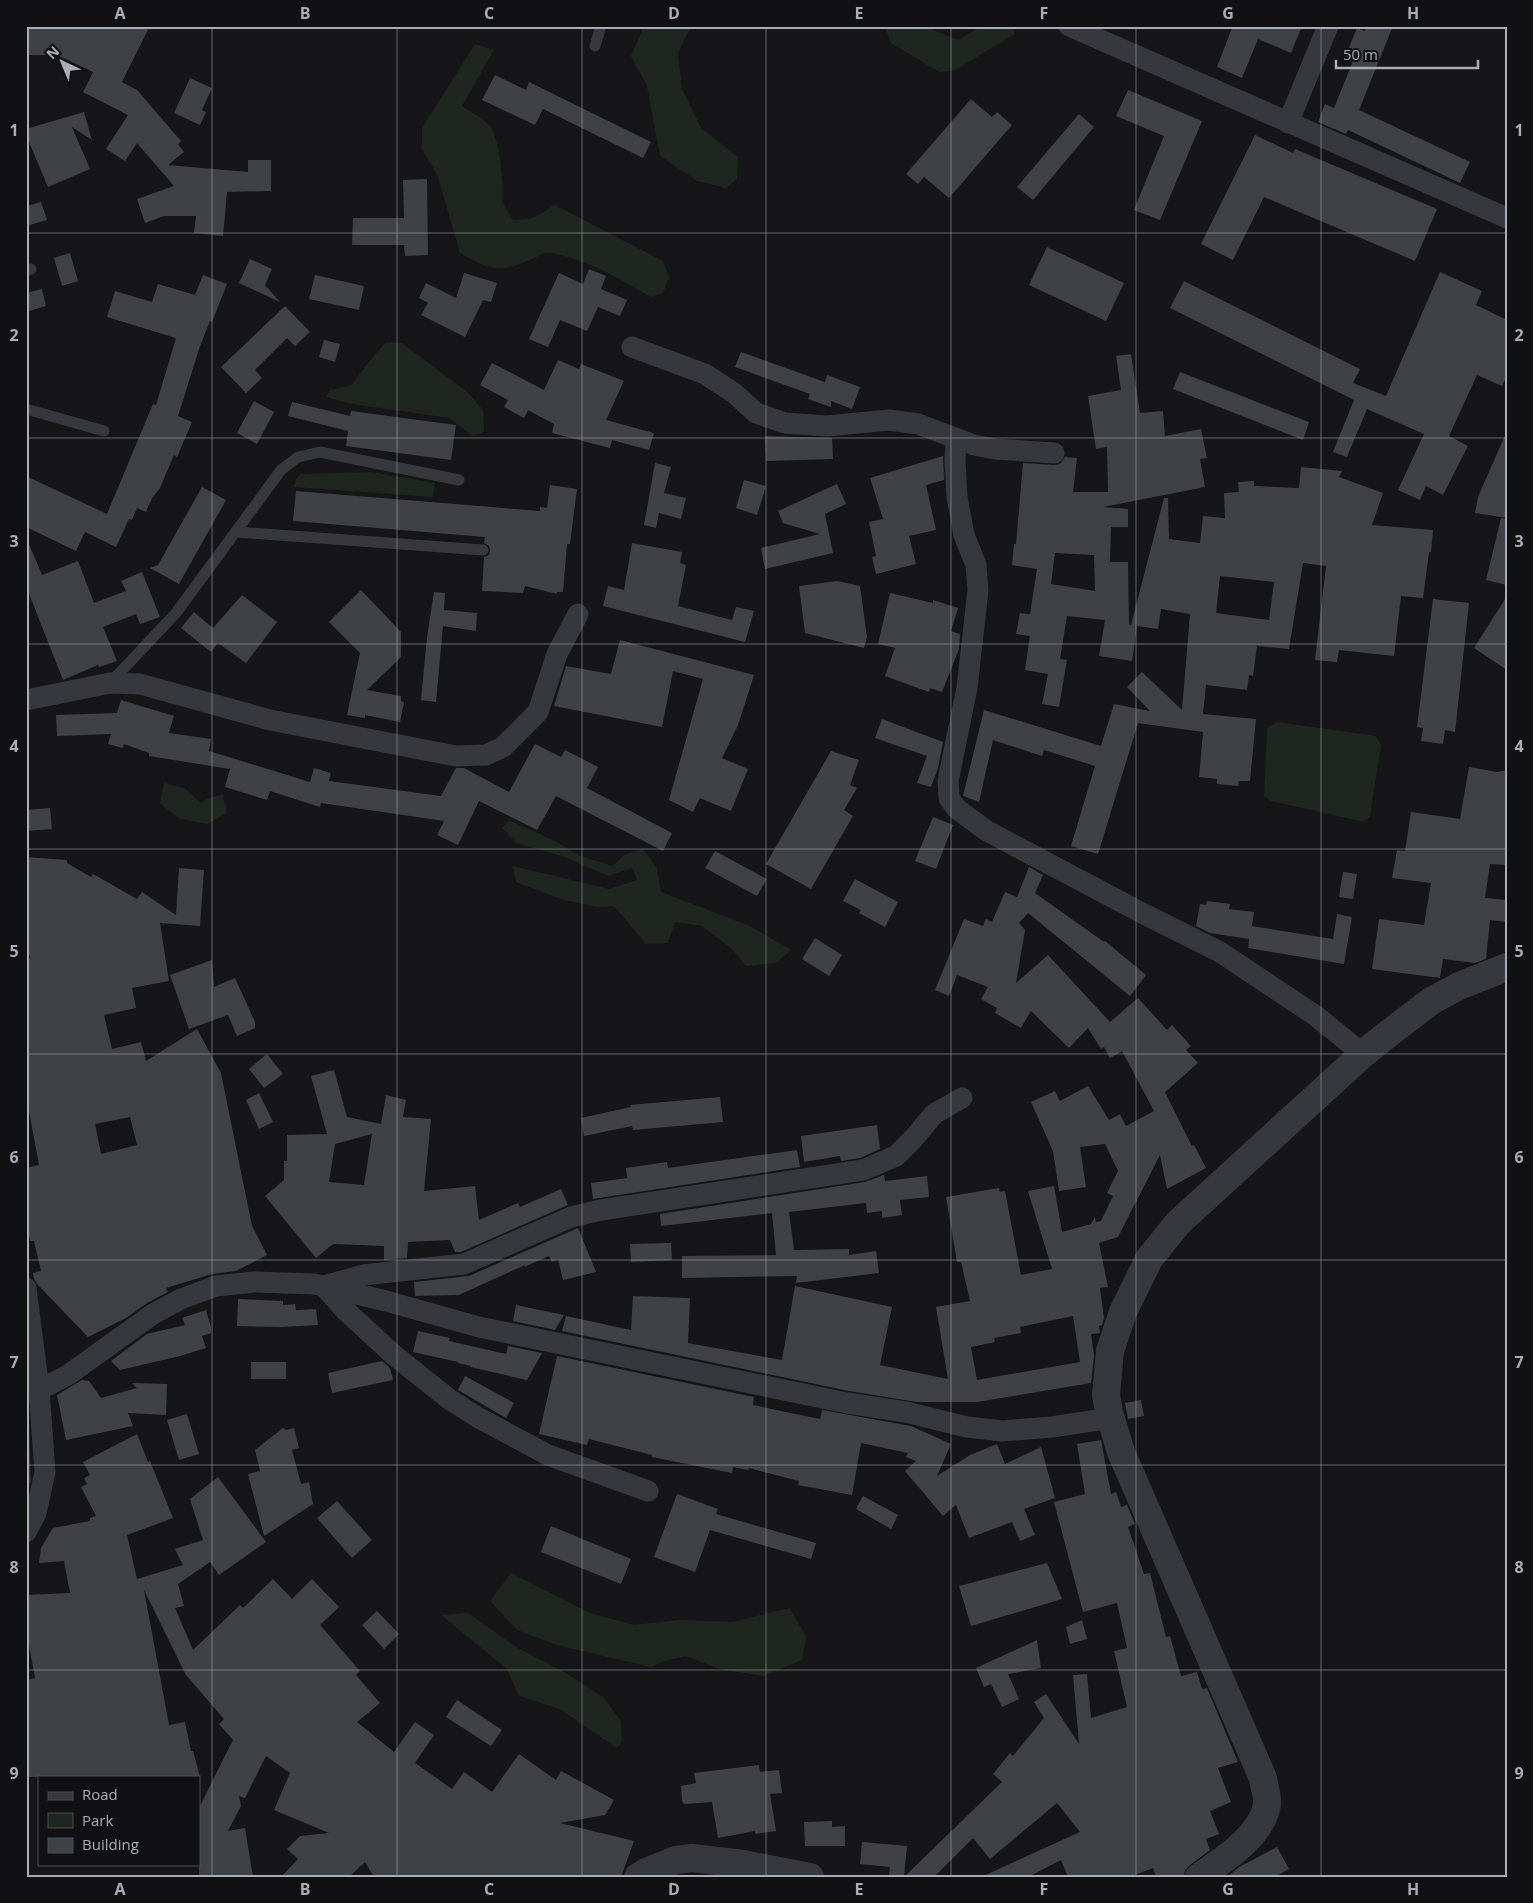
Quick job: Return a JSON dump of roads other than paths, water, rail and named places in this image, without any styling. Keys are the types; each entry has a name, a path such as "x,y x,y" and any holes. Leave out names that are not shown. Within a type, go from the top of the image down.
{"street":[{"path":"1069,26 1507,218"},
{"path":"1288,123 1328,26"},
{"path":"632,347 705,374 734,393 756,413 786,423 827,426 889,420 918,424 974,445 995,449 1054,453"},
{"path":"956,438 957,497 964,535 976,565 978,590 966,688 948,781 949,798 956,809 987,831 1220,952 1316,1016 1363,1054"},
{"path":"26,700 110,683 140,684 280,722 456,756 486,755 503,747 538,712 557,654 578,614"},
{"path":"1198,1877 1235,1852 1258,1827 1267,1804 1263,1778 1121,1452 1111,1418 1106,1395 1110,1351 1123,1312 1149,1259 1178,1223 1363,1054 1431,1001 1459,986 1507,967"},
{"path":"324,1286 363,1275 464,1264 571,1218 601,1210 863,1170 896,1156 934,1114 962,1098"},
{"path":"39,1390 68,1375 153,1314 181,1299 216,1286 254,1282 316,1284 479,1327 847,1403 906,1412 967,1426 1002,1431 1052,1427 1111,1418"},
{"path":"324,1286 346,1310 395,1356 448,1400 548,1455 648,1491"},
{"path":"26,1288 39,1390 45,1472 33,1496 36,1513 26,1532"},
{"path":"638,1877 676,1860 692,1858 743,1864 810,1877"}],"lane":[{"path":"595,46 601,26"},
{"path":"26,409 104,431"},
{"path":"110,683 176,613 280,470 298,457 320,452 459,480"},
{"path":"236,532 483,550"}],"waterway":[{"path":"26,1410 28,1481"}]}
